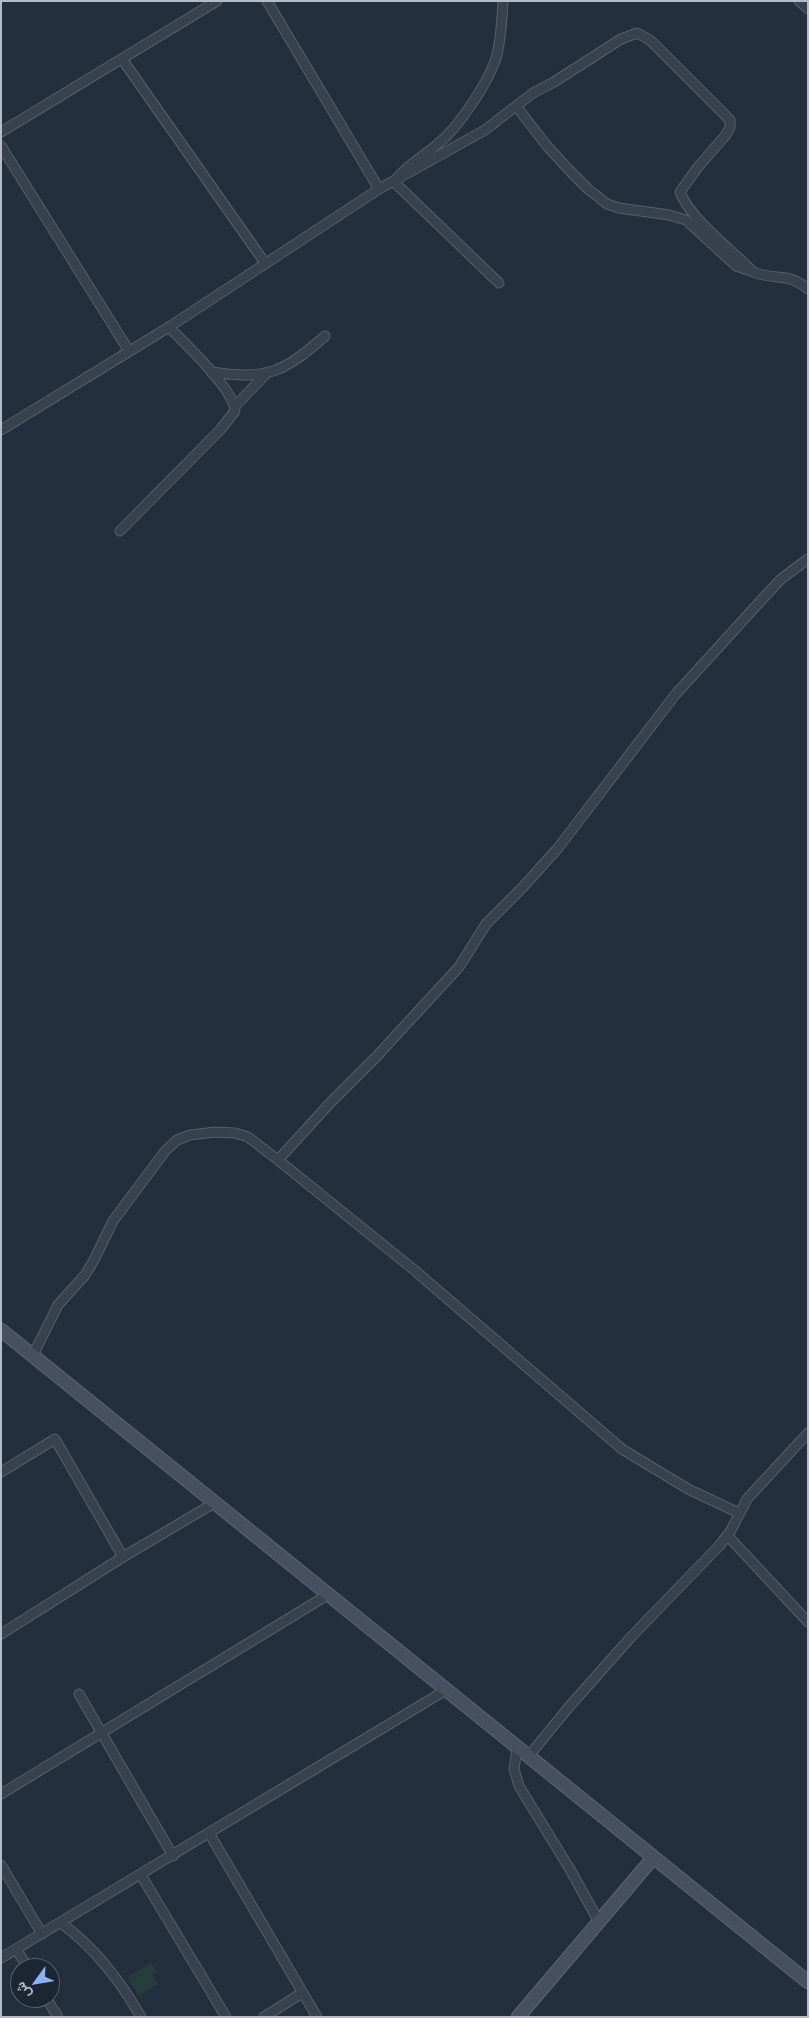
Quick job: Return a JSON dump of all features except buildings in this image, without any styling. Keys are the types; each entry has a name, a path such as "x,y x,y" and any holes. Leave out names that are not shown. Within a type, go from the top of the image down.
{"street":[{"path":"1,132 217,1"},
{"path":"267,1 379,189"},
{"path":"394,182 401,172 445,138 475,97 497,55 503,1"},
{"path":"799,1 808,9"},
{"path":"1,430 169,327 379,189 485,130 533,93 627,36 637,33 650,40 730,120 731,125 725,136 698,167 680,192 692,211 752,272"},
{"path":"122,59 265,263"},
{"path":"516,106 565,165 588,189 607,204 619,208 669,215 686,220 736,266 766,277 790,278 808,290"},
{"path":"1,146 129,351"},
{"path":"394,182 499,283"},
{"path":"120,531 235,413 232,397 169,327"},
{"path":"211,372 236,376 266,374 300,358 324,336"},
{"path":"235,406 266,374"},
{"path":"278,1160 459,967 486,924 524,887 558,848 675,695 766,594 781,579 808,560"},
{"path":"33,1355 58,1305 85,1275 112,1220 153,1165 177,1140 215,1132 235,1133 248,1137 413,1268 622,1449 688,1489 739,1513"},
{"path":"1,1330 808,1982"},
{"path":"528,1757 568,1708 631,1637 727,1535 747,1498 808,1433"},
{"path":"1,1472 55,1440 124,1557"},
{"path":"1,1634 216,1502"},
{"path":"727,1535 808,1622"},
{"path":"1,1794 329,1594"},
{"path":"1,1958 446,1690"},
{"path":"79,1694 173,1856"},
{"path":"517,1748 514,1769 519,1786 571,1870 599,1922"},
{"path":"209,1833 317,2017"},
{"path":"518,2017 653,1858"},
{"path":"1,1865 42,1934"},
{"path":"141,1875 226,2017"},
{"path":"61,1923 77,1935 94,1953 141,2017"},
{"path":"16,1950 21,1958"},
{"path":"264,2017 302,1993"},
{"path":"529,2017 531,2002"}],"green space":[{"path":"151,1963 157,1972 152,1975 158,1984 139,1996 127,1977"}]}
